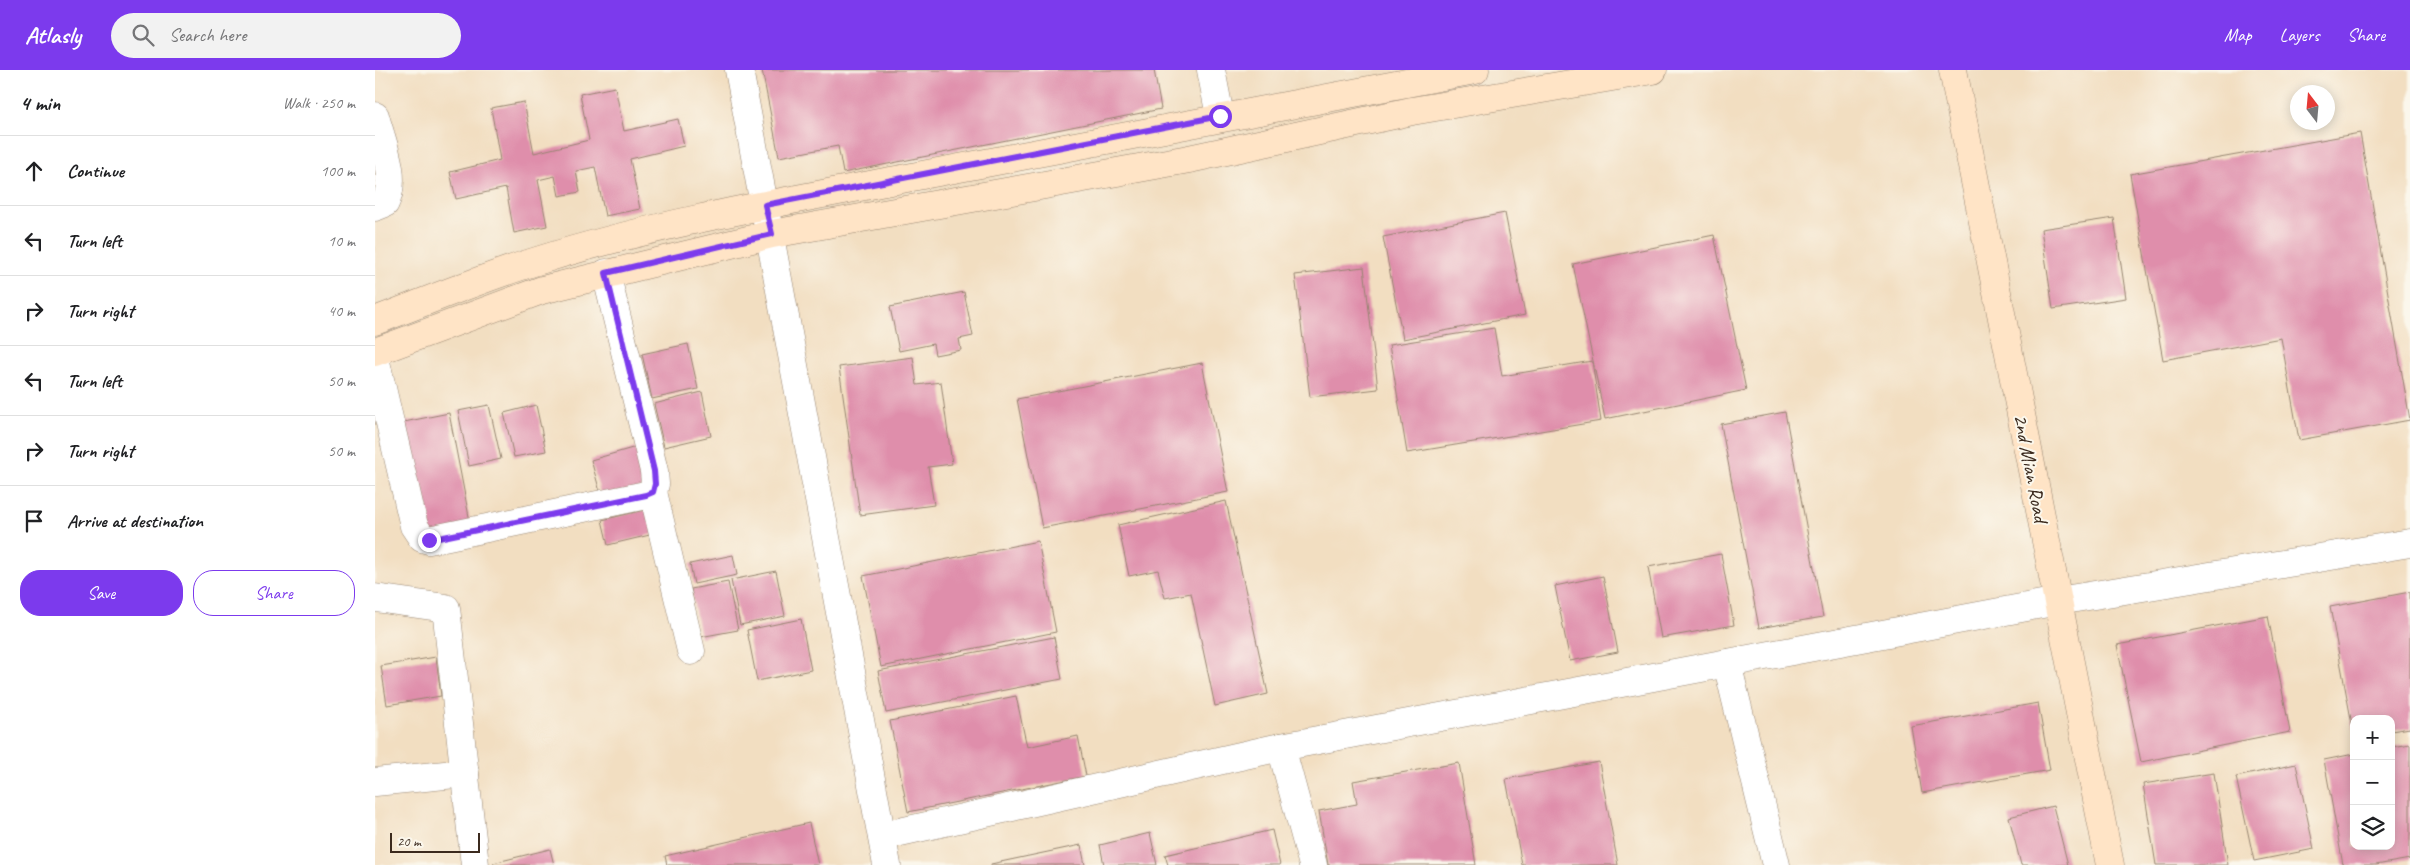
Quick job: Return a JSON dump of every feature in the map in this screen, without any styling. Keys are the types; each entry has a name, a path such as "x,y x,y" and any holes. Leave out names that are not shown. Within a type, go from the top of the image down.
{"main road":[{"path":"375,321 542,259 765,205 1220,116 1475,70"},
{"path":"375,352 542,290 772,234 1189,159 1412,111 1653,70"},
{"name":"2nd Mian Road","path":"1953,70 2110,865"}],"street":[{"path":"739,70 772,234 887,865"},
{"path":"1211,70 1220,116"},
{"path":"375,116 390,177 390,192 385,203 375,207"},
{"path":"606,273 654,471 655,484 653,492 691,651"},
{"path":"375,358 414,526 422,538 439,538 653,492"},
{"path":"882,836 1281,747 2058,601 2410,542"},
{"path":"375,598 446,608 475,865"},
{"path":"1727,663 1776,865"},
{"path":"1281,747 1313,865"},
{"path":"375,782 465,772"}],"building":[{"path":"762,70 1154,70 1161,109 843,173 838,146 779,157"},
{"path":"615,87 624,131 678,119 684,146 630,159 640,209 605,216 595,167 576,171 580,192 559,196 555,176 538,180 547,226 514,233 506,188 456,199 450,172 500,160 491,108 524,102 534,153 589,140 580,94"},
{"path":"2360,133 2410,420 2299,440 2281,338 2163,360 2130,174"},
{"path":"1505,213 1525,315 1403,339 1383,237"},
{"path":"2114,218 2126,298 2053,309 2041,229"},
{"path":"1714,235 1746,390 1605,419 1573,264"},
{"path":"1364,267 1378,389 1310,397 1295,275"},
{"path":"964,292 973,336 959,339 961,350 935,355 933,344 899,351 890,307"},
{"path":"1494,328 1502,376 1592,361 1601,421 1407,453 1389,345"},
{"path":"688,344 698,389 652,399 642,354"},
{"path":"913,357 917,385 941,382 952,464 928,467 934,505 860,515 839,367"},
{"path":"1202,363 1228,492 1042,528 1017,399"},
{"path":"702,392 711,436 664,447 654,404"},
{"path":"489,405 501,459 469,466 458,411"},
{"path":"536,405 546,451 514,457 504,413"},
{"path":"1785,412 1823,617 1759,628 1721,424"},
{"path":"449,413 471,527 425,536 404,422"},
{"path":"636,447 648,486 602,499 591,460"},
{"path":"1226,501 1268,694 1215,706 1191,593 1165,598 1158,570 1129,576 1118,525"},
{"path":"653,508 658,533 608,545 602,520"},
{"path":"1038,541 1056,632 881,667 863,576"},
{"path":"1721,554 1734,625 1661,638 1648,567"},
{"path":"733,555 737,575 694,584 690,564"},
{"path":"776,571 785,616 740,625 731,580"},
{"path":"1603,576 1618,652 1570,661 1555,586"},
{"path":"728,582 738,630 700,637 691,589"},
{"path":"2410,592 2410,728 2395,730 2395,715 2350,715 2330,607"},
{"path":"2268,616 2290,732 2141,762 2117,645"},
{"path":"801,619 811,670 757,681 747,630"},
{"path":"1054,637 1062,679 886,713 878,671"},
{"path":"436,657 441,696 387,705 381,666"},
{"path":"1016,696 1027,747 1078,736 1086,776 908,812 890,721"},
{"path":"2038,703 2050,770 1922,793 1911,726"},
{"path":"2410,744 2410,859 2376,865 2343,865 2324,760 2350,755 2350,850 2395,850 2395,746"},
{"path":"1599,762 1618,865 1522,865 1506,779"},
{"path":"1459,763 1476,865 1328,865 1319,811 1357,804 1353,781"},
{"path":"2296,764 2314,849 2254,861 2236,777"},
{"path":"2214,773 2228,865 2156,865 2143,784"},
{"path":"2053,806 2068,865 2021,865 2009,817"},
{"path":"809,823 818,865 667,865 665,856"},
{"path":"1272,830 1280,865 1168,865 1165,855"},
{"path":"1150,833 1157,865 1104,865 1100,845"},
{"path":"1081,845 1085,865 991,865 991,864"},
{"path":"550,849 554,865 494,865 493,863"}],"route":[{"path":"429,540 653,492 655,484 654,471 606,273 772,234 765,205 1220,116"}]}
